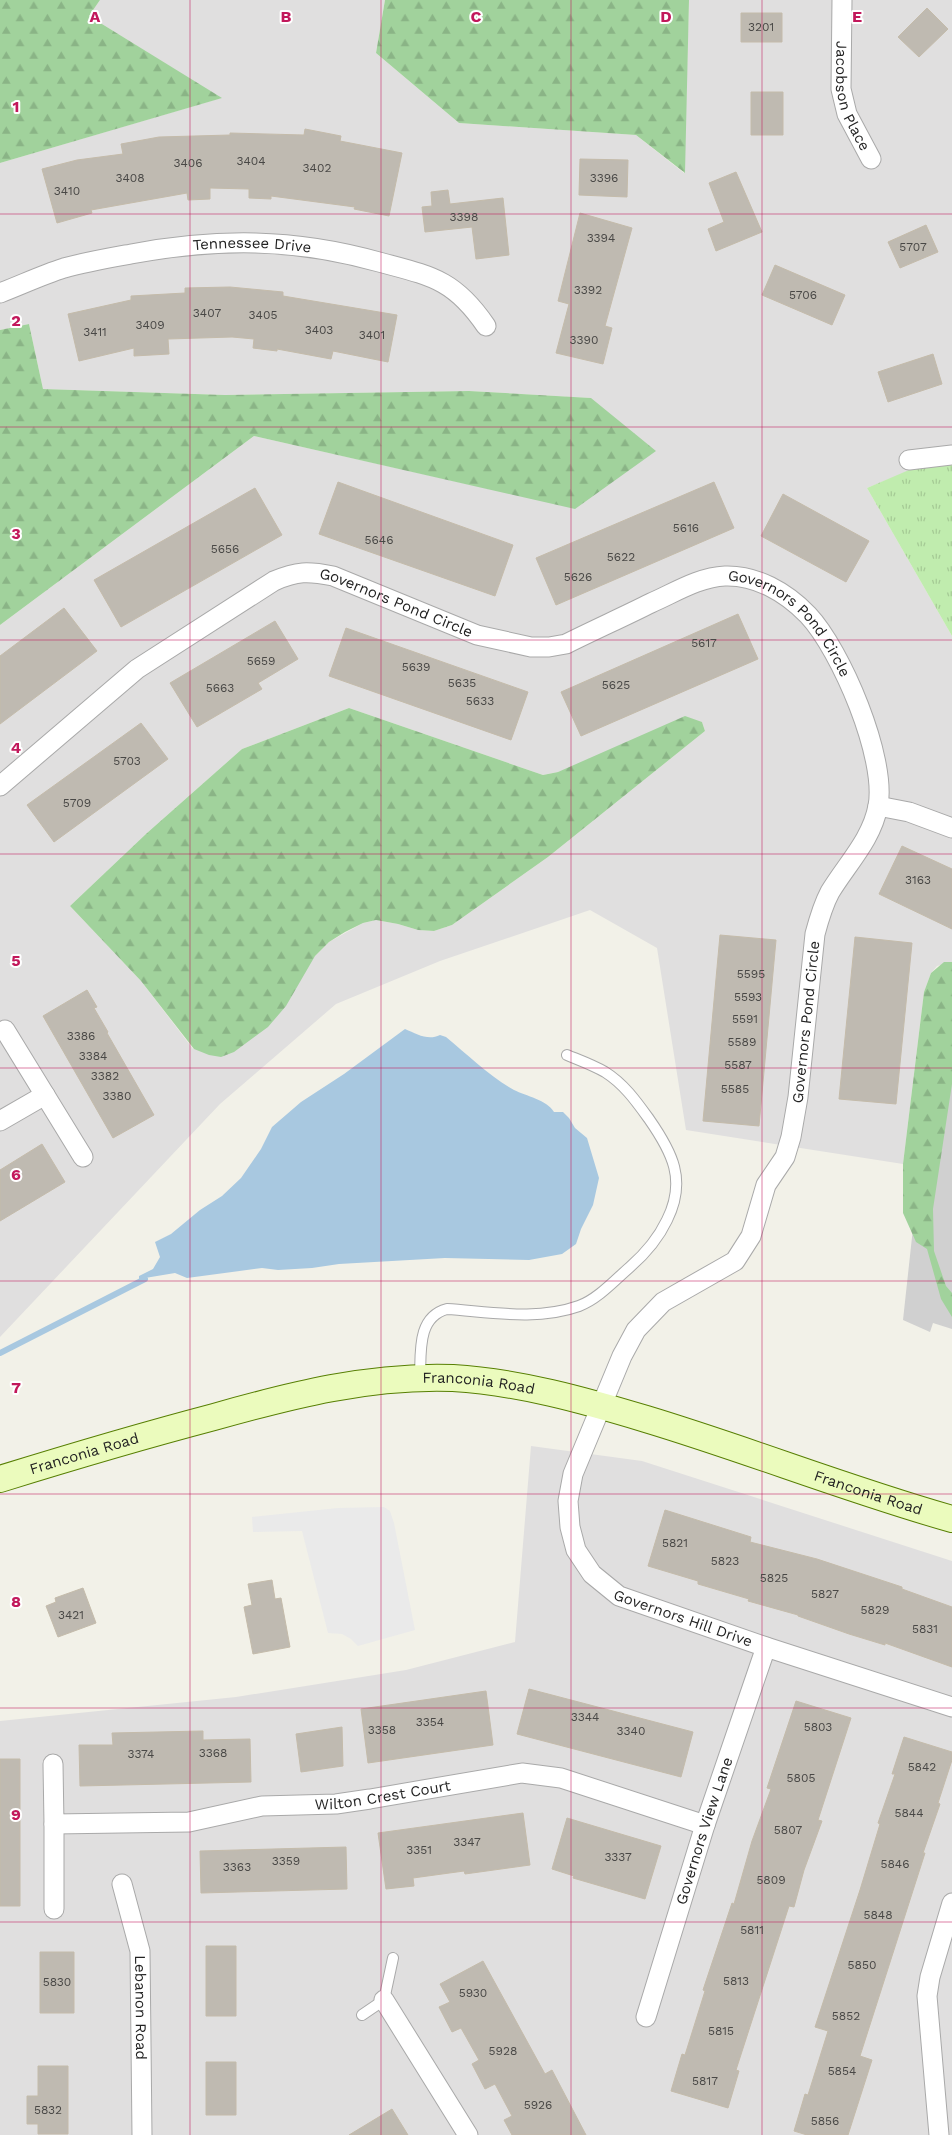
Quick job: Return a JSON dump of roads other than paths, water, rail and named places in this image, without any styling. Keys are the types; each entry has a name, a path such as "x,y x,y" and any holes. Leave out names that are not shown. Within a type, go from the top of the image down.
{"main road":[{"name":"Franconia Road","path":"0,1480 154,1433 278,1399 372,1381 454,1378 544,1391 601,1405 692,1433 897,1504 952,1519"}],"street":[{"name":"Jacobson Place","path":"842,0 842,89 847,114 870,159"},
{"name":"Tennessee Drive","path":"0,293 64,268 176,246 245,242 294,244 345,252 434,278 449,285 462,296 486,326"},
{"path":"909,460 952,455"},
{"name":"Governors Pond Circle","path":"0,786 137,669 274,581 292,573 312,571 333,576 477,635 531,647 549,647 566,644 694,583 724,576 751,578 787,596 809,616 827,642 855,693 874,752 878,806 868,832 855,857 830,893 821,912 815,934 798,1098 791,1137 785,1157 766,1185 751,1236 735,1261 663,1302 636,1330 622,1356 601,1405"},
{"path":"878,806 909,812 952,828"},
{"path":"5,1030 83,1157"},
{"path":"0,1121 44,1095"},
{"name":"Governors Hill Drive","path":"601,1405 573,1474 568,1501 570,1527 576,1550 592,1574 619,1596 766,1647 952,1707"},
{"name":"Governors View Lane","path":"646,2017 705,1825 766,1647"},
{"path":"52,1764 54,1910"},
{"name":"Wilton Crest Court","path":"54,1824 189,1822 262,1806 344,1802 522,1773 561,1778 705,1825"},
{"name":"Lebanon Road","path":"122,1884 140,1951 142,2135"},
{"path":"939,2135 928,1996 930,1977 952,1904"},
{"path":"384,2000 468,2135"}],"lane":[{"path":"420,1378 422,1336 428,1320 434,1315 447,1309 533,1315 556,1312 582,1305 643,1255 661,1231 673,1208 678,1192 677,1178 668,1150 659,1133 634,1097 624,1087 604,1072 567,1054"},
{"path":"362,2015 384,2000 393,1958"}],"water":[{"path":"405,1029 427,1037 440,1035 446,1037 487,1072 514,1090 541,1101 554,1112 563,1112 575,1128 587,1138 599,1178 593,1205 576,1244 562,1254 529,1260 445,1258 339,1264 278,1270 262,1268 187,1278 175,1273 139,1279 139,1276 153,1269 160,1257 155,1242 171,1234 200,1210 222,1196 241,1178 261,1149 272,1127 301,1102 344,1074"}],"waterway":[{"path":"0,1353 145,1279"}]}
